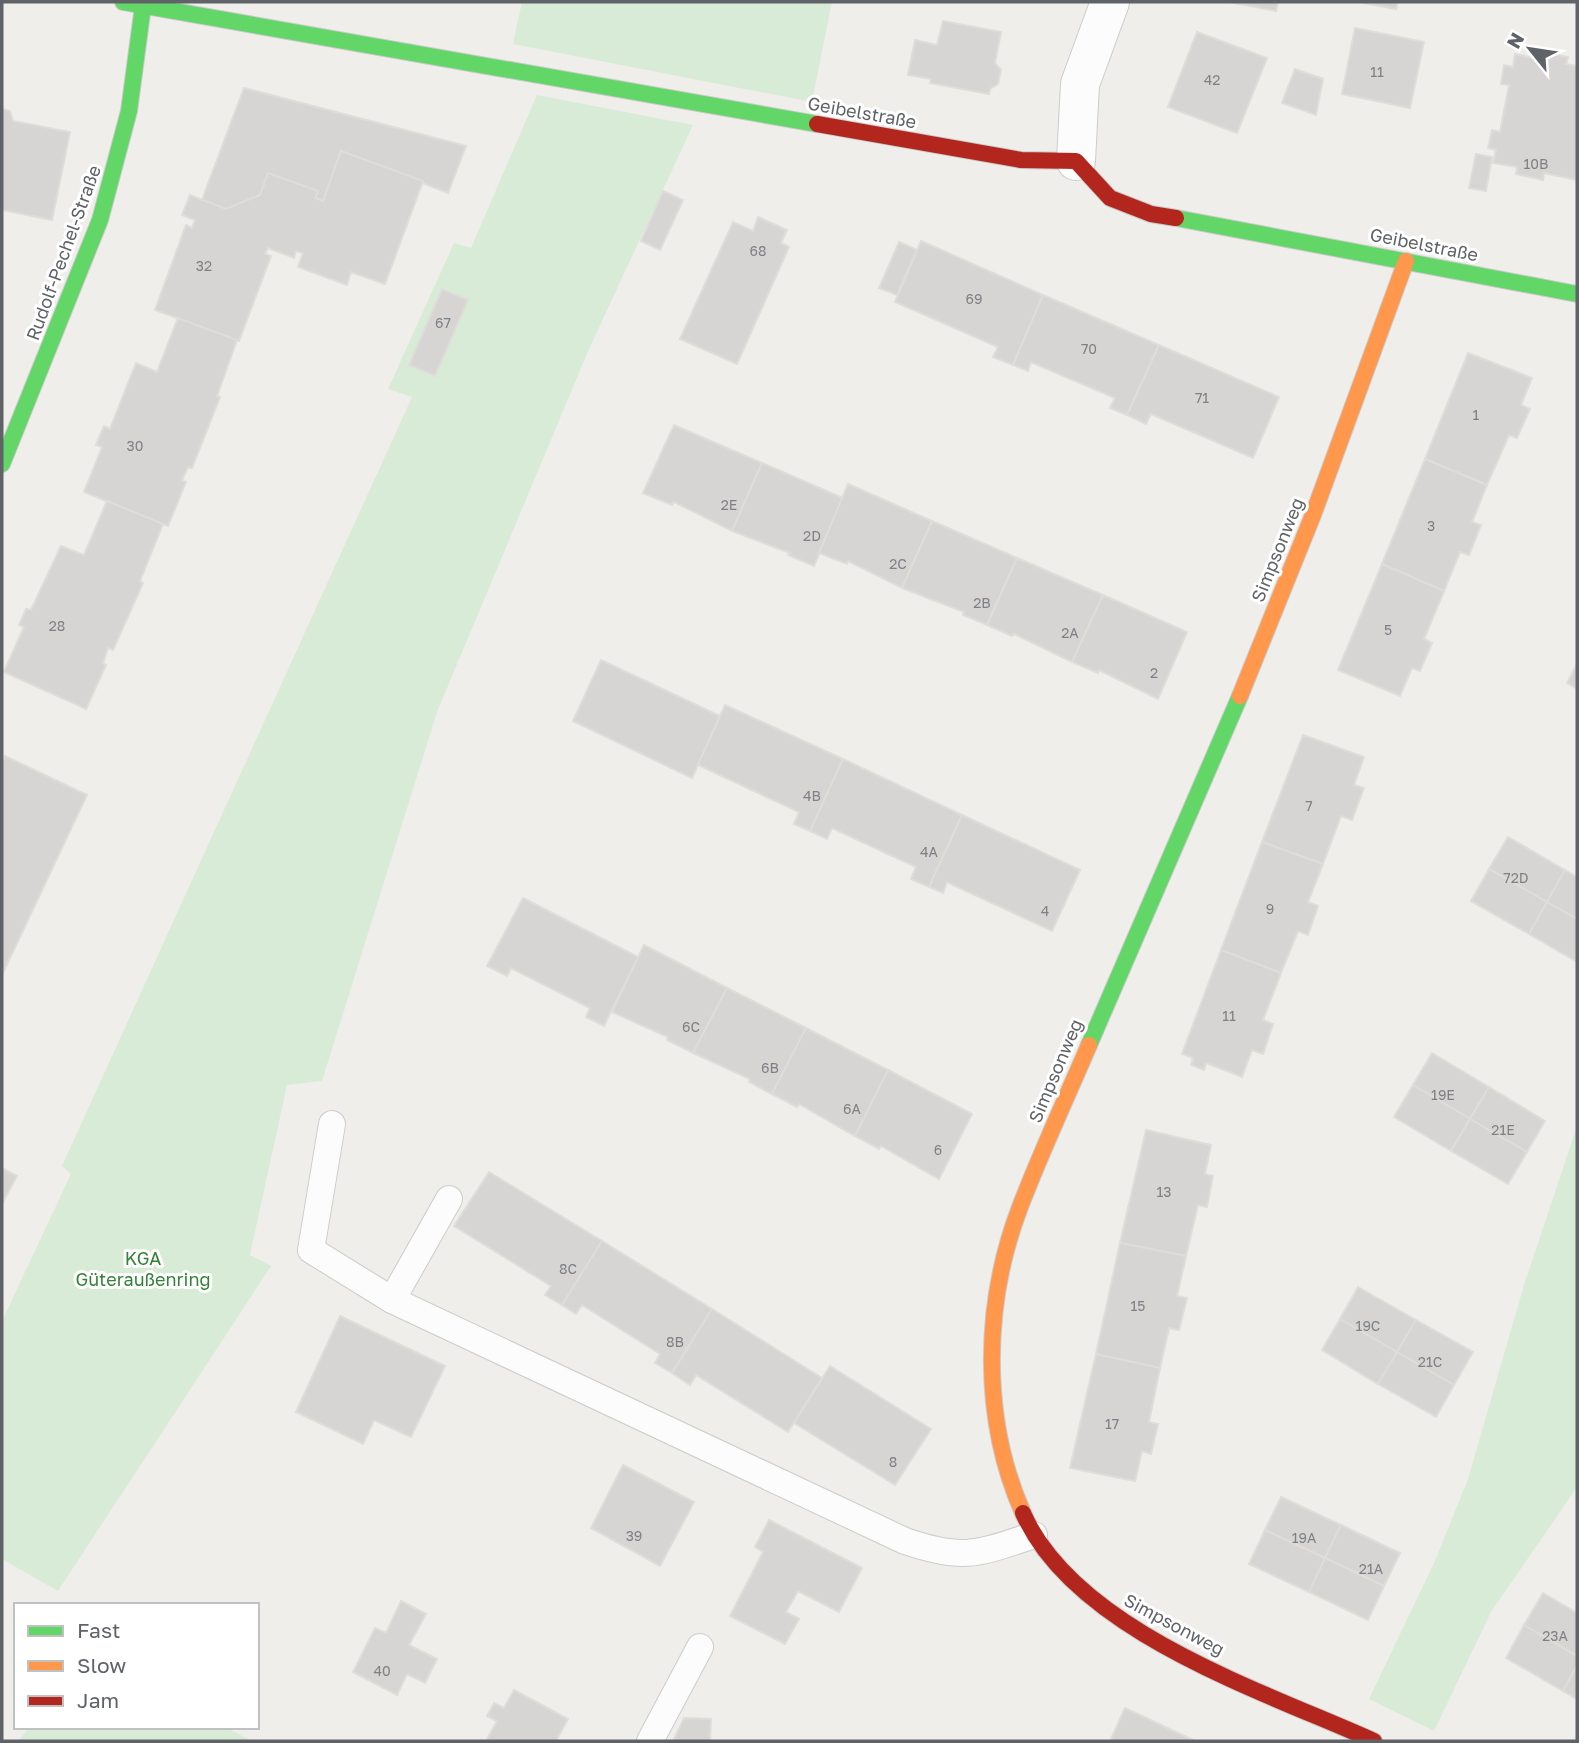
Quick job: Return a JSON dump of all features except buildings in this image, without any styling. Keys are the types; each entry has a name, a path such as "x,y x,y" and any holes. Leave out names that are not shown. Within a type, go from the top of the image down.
{"street":[{"name":"Geibelstraße","path":"123,2 1021,160 1076,161 1110,198 1151,214 1577,293"},
{"path":"1076,161 1080,84 1110,2"},
{"name":"Rudolf-Pechel-Straße","path":"2,464 100,219 129,111 143,6"},
{"name":"Simpsonweg","path":"1374,1741 1179,1653 1139,1631 1072,1583 1034,1535 1010,1489 995,1437 990,1404 992,1336 1000,1273 1038,1160 1252,667 1313,515 1406,261"}],"lane":[{"path":"332,1124 311,1250 392,1300 905,1541 940,1553 962,1554 983,1552 1034,1535"},
{"path":"392,1300 449,1199"},
{"path":"650,1741 699,1647"}],"green space":[{"path":"522,2 832,2 812,102 513,44"},
{"name":"KGA Güteraußenring","path":"537,95 693,125 589,349 437,712 322,1081 287,1085 250,1255 271,1266 58,1591 2,1559 2,1321 71,1174 62,1166 412,397 388,389 454,243 471,248"},
{"path":"1577,1126 1577,1487 1491,1612 1434,1731 1369,1699 1435,1561 1468,1479 1524,1285"},
{"path":"28,1729 229,1729 252,1741 19,1741"}],"traffic: fast":[{"path":"123,2 817,124"},
{"path":"2,464 100,220 129,111 143,6"},
{"path":"1176,218 1577,294"},
{"path":"1089,1045 1240,696"}],"traffic: slow":[{"path":"1240,696 1313,515 1406,261"},
{"path":"1023,1513 1009,1477 994,1400 992,1361 999,1282 1020,1207 1089,1045"}],"traffic: jam":[{"path":"817,124 1021,160 1076,161 1110,198 1151,214 1176,218"},
{"path":"1023,1513 1048,1555 1084,1591 1128,1624 1228,1678 1374,1741"}]}
